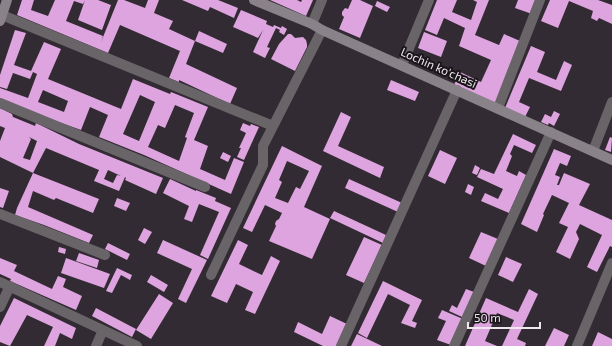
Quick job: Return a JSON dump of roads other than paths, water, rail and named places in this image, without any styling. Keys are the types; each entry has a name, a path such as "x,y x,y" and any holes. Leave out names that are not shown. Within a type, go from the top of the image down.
{"street":[{"path":"7,0 1,18 273,126"},
{"name":"Lochin ko'chasi","path":"254,0 312,24 322,30 612,160"},
{"path":"312,24 322,0"},
{"path":"402,65 429,0"},
{"path":"498,108 540,0"},
{"path":"212,275 263,165 263,146 322,30"},
{"path":"341,346 457,90"},
{"path":"593,151 612,102"},
{"path":"0,103 205,187"},
{"path":"454,346 551,132"},
{"path":"0,214 105,255"},
{"path":"577,346 609,277 612,263"},
{"path":"0,282 137,346"},
{"path":"0,307 10,286"},
{"path":"96,346 103,330"}]}
